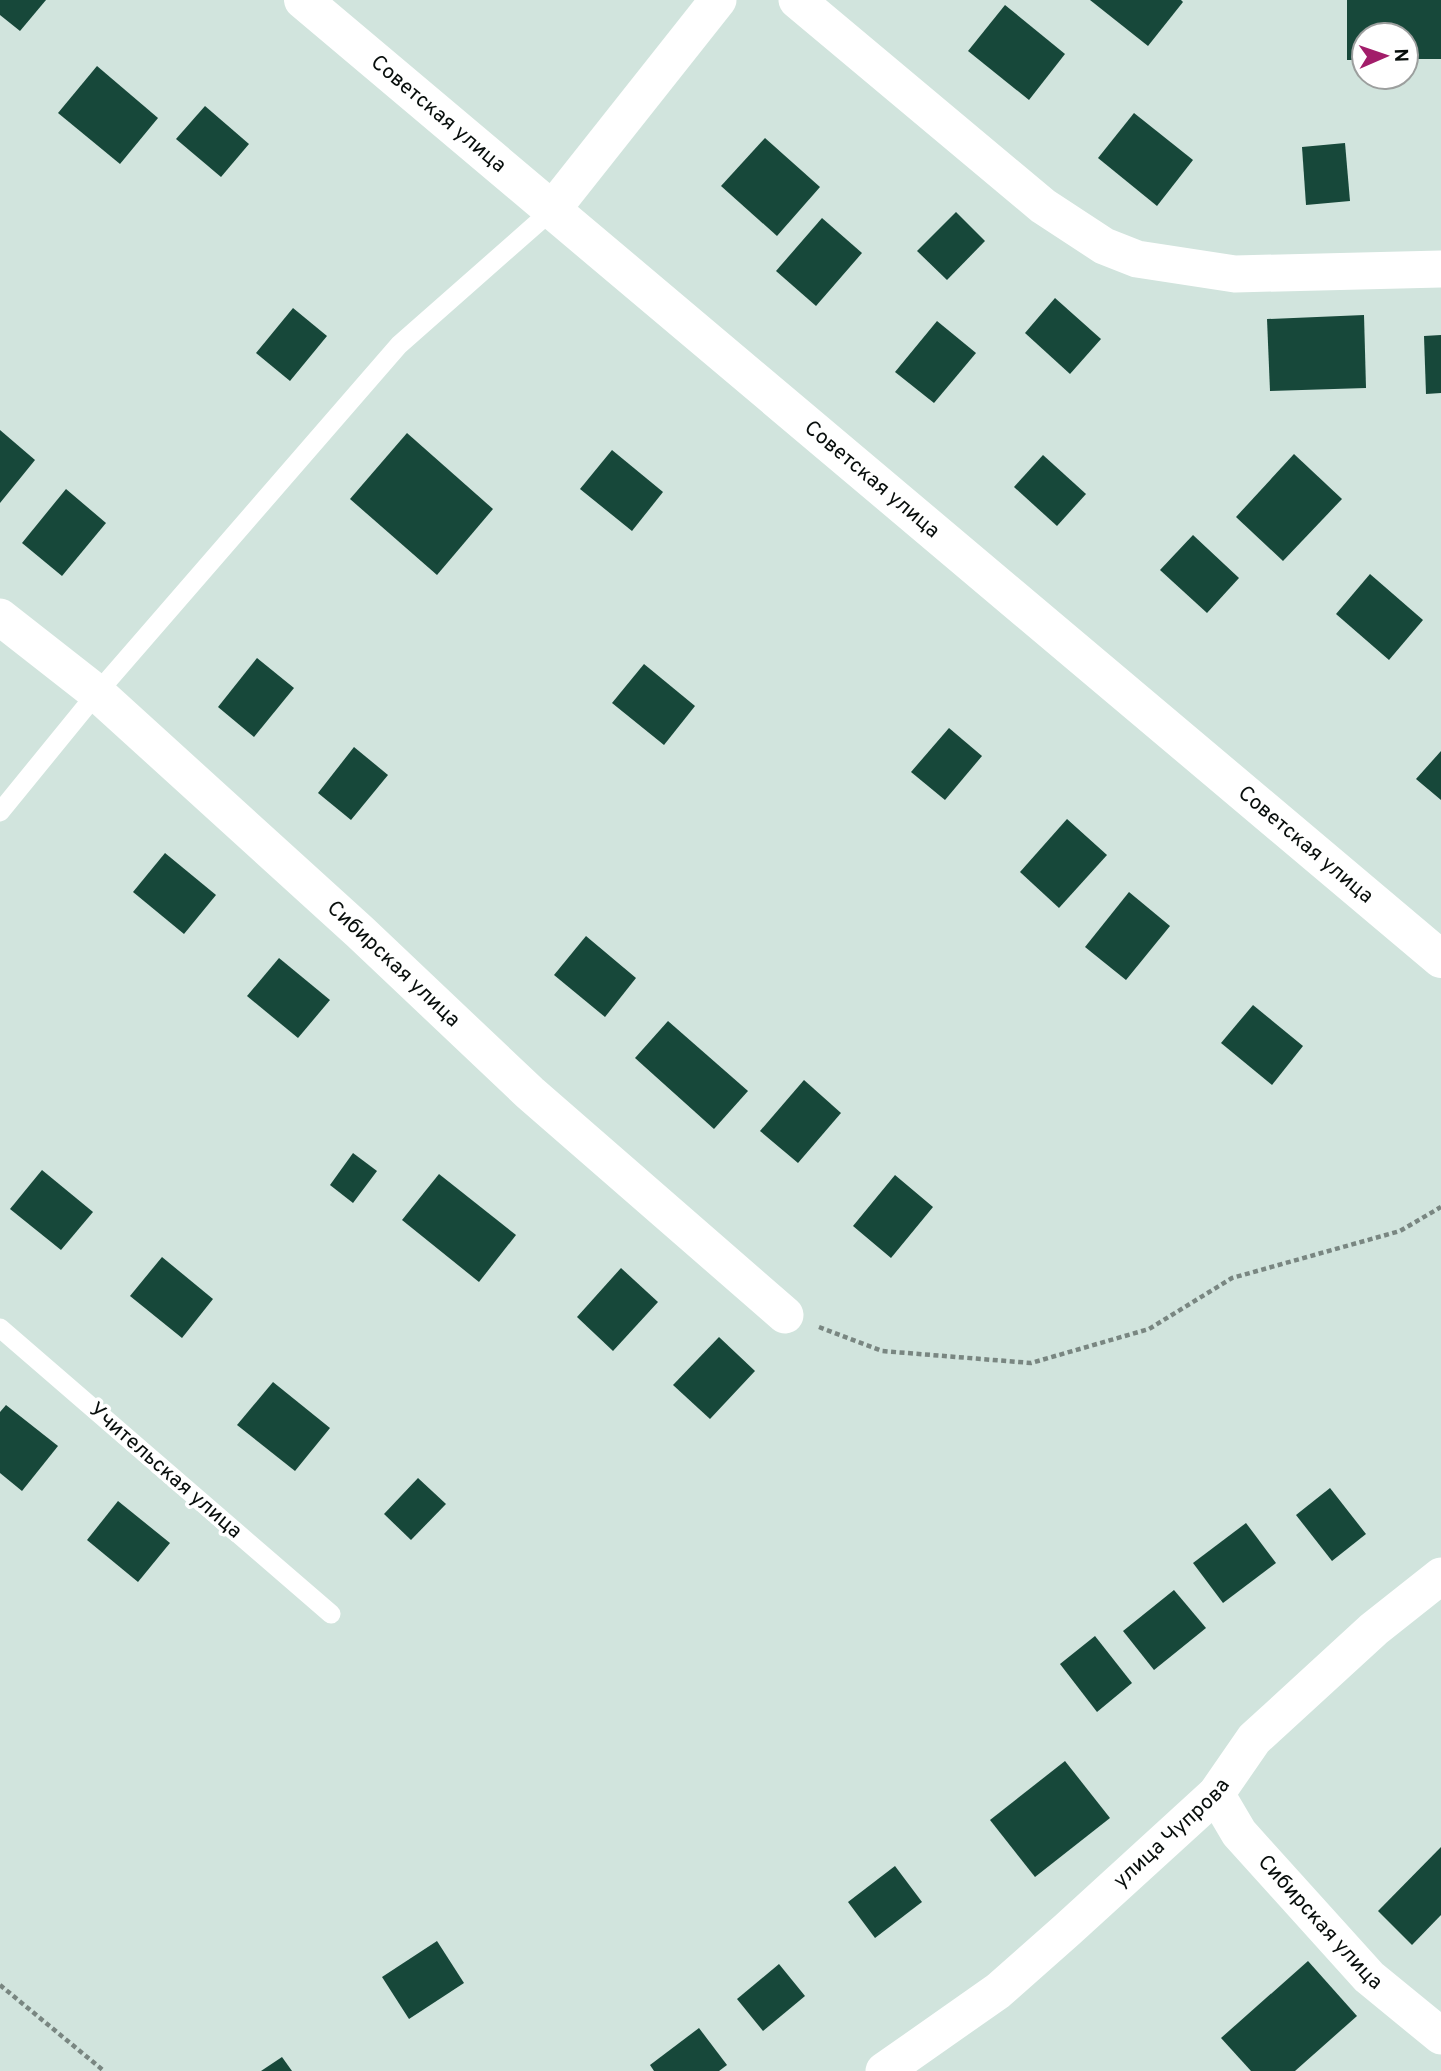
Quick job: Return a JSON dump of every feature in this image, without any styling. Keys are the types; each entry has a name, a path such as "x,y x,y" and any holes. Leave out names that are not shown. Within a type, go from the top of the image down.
{"main road":[{"name":"Советская улица","path":"303,0 1441,959"}],"street":[{"path":"551,211 718,0"},
{"path":"797,0 1043,206 1104,246 1137,260 1234,274 1441,269"},
{"name":"Сибирская улица","path":"0,617 97,693 360,932 530,1093 785,1315"},
{"name":"улица Чупрова","path":"884,2071 998,1991 1216,1794 1254,1739 1374,1629 1441,1576"},
{"name":"Сибирская улица","path":"1216,1794 1239,1833 1369,1977 1441,2036"}],"lane":[{"path":"0,811 97,693 399,345 551,211"},
{"name":"Учительская улица","path":"0,1328 331,1615"}],"path":[{"path":"785,1315 881,1350 1031,1363 1149,1329 1233,1278 1400,1231 1441,1207"},
{"path":"0,1985 104,2071"}],"building":[{"path":"0,0 46,0 20,31 0,15"},
{"path":"1090,0 1181,0 1183,2 1148,46"},
{"path":"1347,0 1441,0 1441,59 1420,59 1420,21 1350,21 1350,60 1347,60"},
{"path":"1005,5 1065,54 1029,100 968,51"},
{"path":"97,66 158,118 120,164 58,113"},
{"path":"205,106 249,144 221,177 176,139"},
{"path":"1134,113 1193,160 1157,206 1098,158"},
{"path":"765,138 820,187 777,236 721,186"},
{"path":"1345,143 1350,201 1306,205 1302,147"},
{"path":"956,212 985,241 947,280 917,251"},
{"path":"822,218 862,253 816,306 776,271"},
{"path":"1055,298 1101,339 1070,374 1025,333"},
{"path":"293,308 327,336 290,381 256,353"},
{"path":"1364,315 1366,388 1270,391 1267,319"},
{"path":"937,321 976,353 934,403 895,372"},
{"path":"1441,335 1441,393 1426,394 1424,336"},
{"path":"0,430 35,460 0,503"},
{"path":"407,433 493,509 437,575 350,499"},
{"path":"612,450 663,492 632,531 580,489"},
{"path":"1294,454 1342,499 1283,561 1236,517"},
{"path":"1043,455 1086,494 1057,526 1014,487"},
{"path":"66,489 106,523 62,576 22,543"},
{"path":"1193,535 1239,578 1207,613 1160,570"},
{"path":"1370,574 1423,620 1389,660 1336,614"},
{"path":"257,658 294,688 254,737 218,707"},
{"path":"644,664 695,706 664,745 612,703"},
{"path":"949,728 982,756 945,800 911,772"},
{"path":"354,747 388,775 351,820 318,793"},
{"path":"1441,751 1441,800 1416,779"},
{"path":"1067,819 1107,855 1059,908 1020,872"},
{"path":"165,853 216,895 184,934 133,892"},
{"path":"1129,892 1170,926 1126,980 1085,947"},
{"path":"586,936 636,978 605,1017 554,975"},
{"path":"279,958 330,1000 298,1038 247,996"},
{"path":"1253,1005 1303,1046 1272,1085 1221,1043"},
{"path":"668,1021 748,1091 714,1129 635,1058"},
{"path":"804,1080 841,1113 798,1163 760,1131"},
{"path":"353,1153 377,1171 353,1203 330,1185"},
{"path":"42,1170 93,1212 61,1250 10,1209"},
{"path":"439,1174 516,1235 479,1282 402,1220"},
{"path":"895,1175 933,1207 891,1258 853,1226"},
{"path":"162,1257 213,1299 182,1338 130,1296"},
{"path":"621,1268 658,1302 613,1351 577,1317"},
{"path":"719,1337 755,1371 710,1419 673,1385"},
{"path":"273,1382 330,1428 295,1471 237,1425"},
{"path":"6,1405 58,1446 22,1491 0,1473 0,1412"},
{"path":"418,1478 446,1504 411,1540 384,1514"},
{"path":"1330,1488 1366,1534 1332,1561 1296,1515"},
{"path":"118,1501 170,1543 138,1582 87,1540"},
{"path":"1246,1523 1276,1563 1223,1603 1193,1563"},
{"path":"1174,1590 1206,1628 1154,1670 1123,1631"},
{"path":"1095,1636 1132,1683 1097,1712 1060,1664"},
{"path":"1065,1761 1110,1818 1035,1877 990,1820"},
{"path":"1441,1847 1441,1915 1412,1945 1378,1911"},
{"path":"895,1866 922,1902 875,1938 848,1902"},
{"path":"437,1941 464,1983 409,2019 382,1977"},
{"path":"1308,1961 1357,2016 1295,2071 1251,2071 1221,2038"},
{"path":"779,1964 805,1996 763,2031 737,1999"},
{"path":"699,2028 727,2065 719,2071 654,2071 650,2065"},
{"path":"282,2057 292,2071 261,2071"}]}
